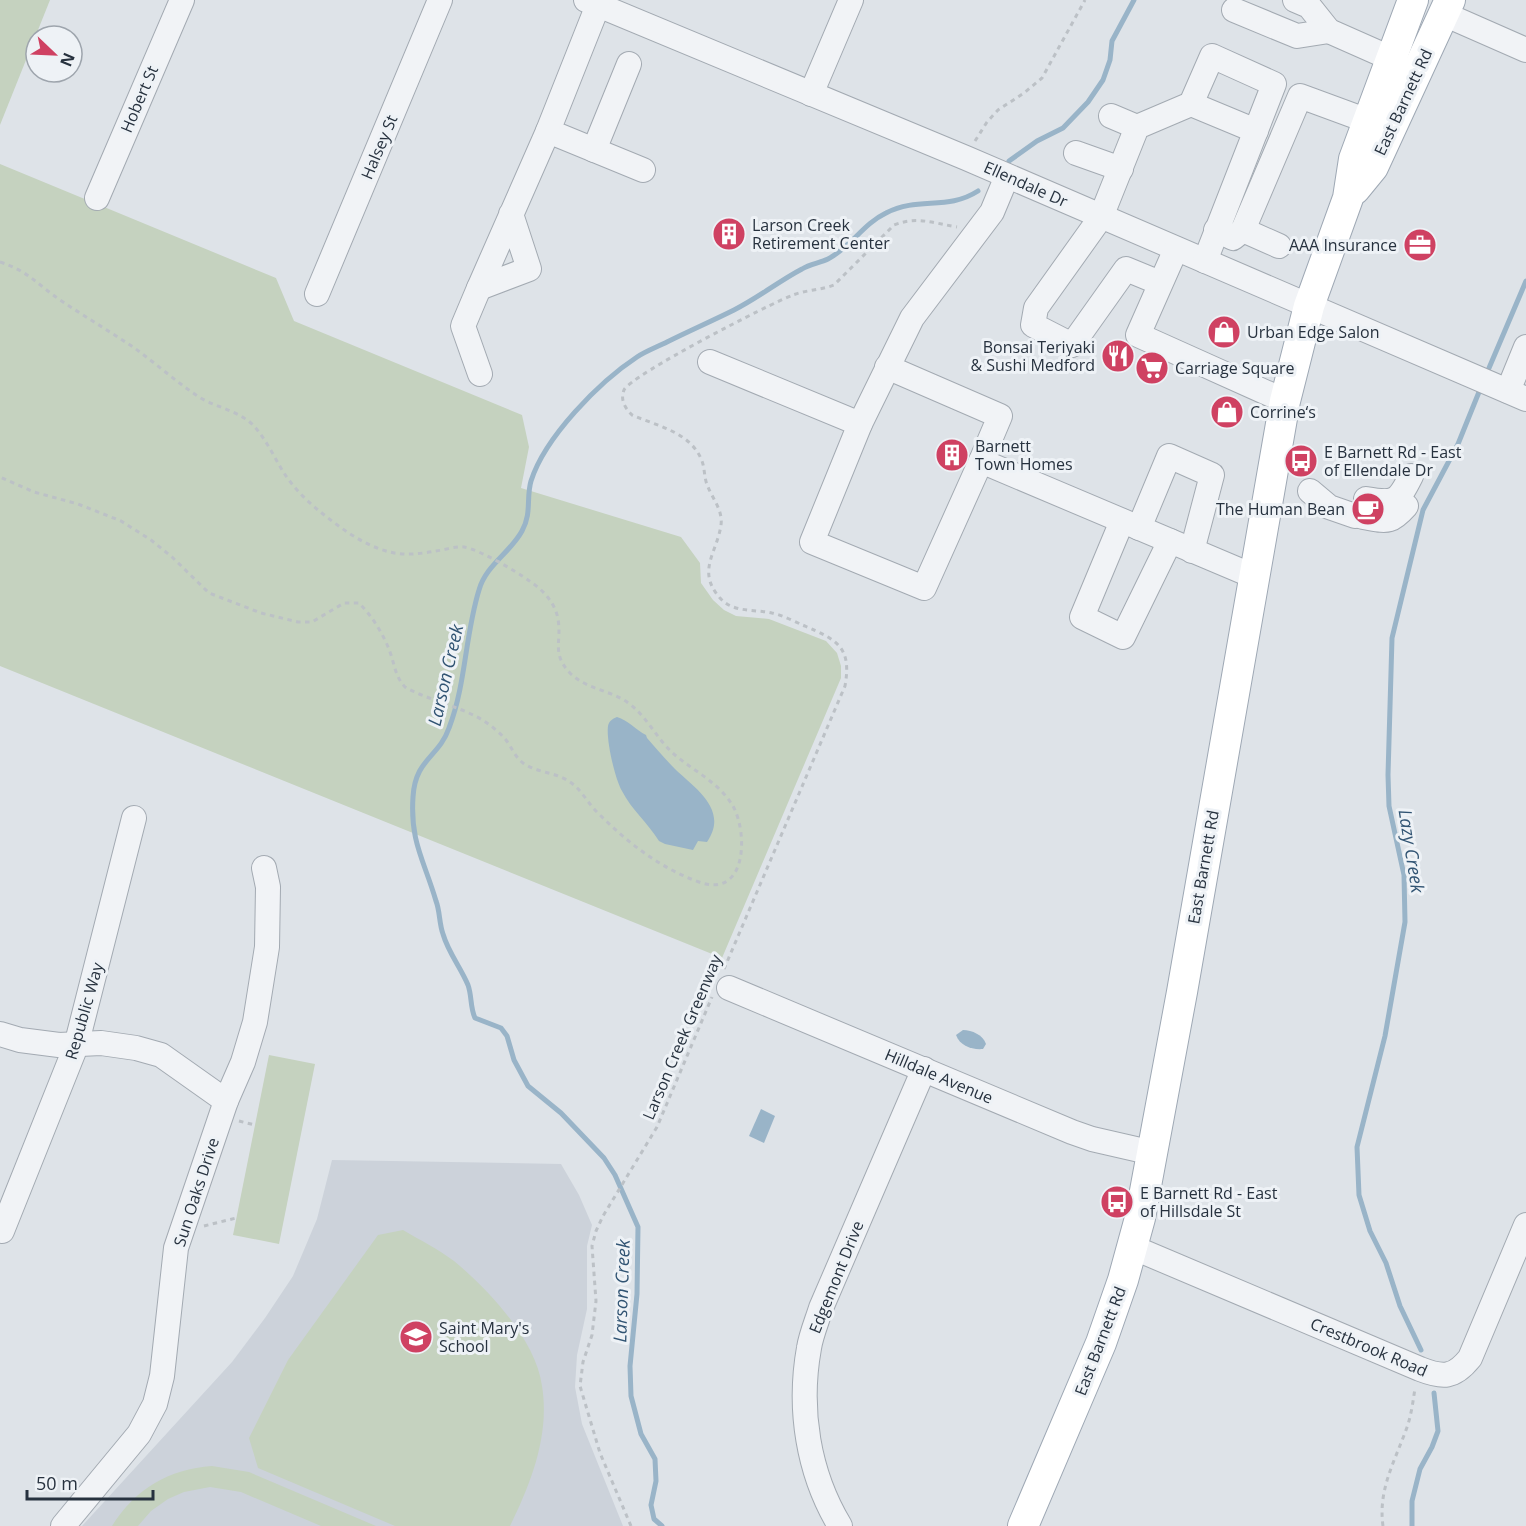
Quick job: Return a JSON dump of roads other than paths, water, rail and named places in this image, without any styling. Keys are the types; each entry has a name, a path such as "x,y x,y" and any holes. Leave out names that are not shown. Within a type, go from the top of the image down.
{"main road":[{"name":"East Barnett Rd","path":"1023,1526 1101,1343 1132,1246 1153,1153 1285,401 1309,306 1348,198 1354,159 1413,0"},
{"name":"East Barnett Rd","path":"1348,198 1372,167 1447,7"}],"street":[{"name":"Hobert St","path":"97,198 182,0"},
{"name":"Halsey St","path":"317,294 440,0"},
{"path":"811,94 851,0"},
{"path":"1305,2 1329,31 1390,58"},
{"path":"480,374 463,326 548,132 592,3"},
{"name":"Ellendale Dr","path":"592,3 1007,176 1509,392"},
{"path":"1447,7 1526,50"},
{"path":"1234,10 1297,36 1329,31"},
{"path":"1111,116 1137,127 1191,104 1212,56 1274,84 1205,261"},
{"path":"594,150 629,64"},
{"path":"1216,230 1233,238 1243,231 1300,96 1368,121"},
{"path":"1191,104 1256,131"},
{"path":"1137,127 1101,217 1036,308 1033,325 1072,345 1126,269 1160,283"},
{"path":"548,132 643,170"},
{"path":"1076,153 1121,169"},
{"path":"887,367 1000,416 924,588 812,542 860,424 887,367 912,318 992,212 1007,176"},
{"path":"479,288 529,269 511,214"},
{"path":"1243,231 1279,246"},
{"path":"1176,249 1138,335 1285,401"},
{"path":"1509,392 1526,347"},
{"path":"710,362 860,424"},
{"path":"1170,541 1122,637 1082,617 1169,456 1212,476 1192,551"},
{"path":"981,461 1253,576"},
{"path":"1406,506 1396,518 1384,521 1361,507 1391,502 1403,494 1411,476"},
{"name":"Republic Way","path":"2,1231 76,1046 134,818"},
{"name":"Sun Oaks Drive","path":"63,1526 139,1434 156,1404 162,1376 176,1248 226,1101 243,1062 261,993 267,947 268,887 264,868"},
{"name":"Hilldale Avenue","path":"722,984 1072,1132 1153,1153"},
{"path":"0,1034 20,1040 76,1046 101,1043 136,1048 161,1055 226,1101"},
{"name":"Edgemont Drive","path":"840,1526 819,1480 810,1452 806,1424 805,1376 809,1346 820,1308 924,1069"},
{"name":"Crestbrook Road","path":"1132,1246 1420,1369 1443,1376 1462,1368 1470,1358 1526,1225"}],"water":[{"path":"617,717 646,735 707,801 714,820 713,830 707,842 698,841 693,850 665,844 659,841 630,804 619,785 610,750 608,726 611,720"},
{"path":"963,1030 980,1036 986,1044 983,1049 963,1045 956,1035"},
{"path":"761,1109 775,1116 764,1143 749,1136"}],"waterway":[{"name":"Larson Creek","path":"1009,161 1037,141 1063,128 1088,102 1103,80 1110,60 1112,41 1134,0"},
{"name":"Larson Creek","path":"662,1526 654,1519 651,1505 656,1481 655,1459 641,1434 631,1396 630,1366 637,1294 638,1227 615,1175 604,1158 561,1113 528,1086 514,1060 507,1036 501,1028 475,1018 468,985 443,934 437,905 416,839 413,813 415,784 423,766 445,738 455,711 474,607 482,581 522,531 527,518 531,481 538,464 561,429 590,396 637,357 743,305 805,267 828,259 844,248 870,223 886,213 910,205 955,200 978,191"},
{"name":"Lazy Creek","path":"1489,368 1526,281"},
{"name":"Lazy Creek","path":"1421,1350 1400,1306 1386,1263 1370,1231 1359,1195 1357,1147 1385,1036 1405,922 1404,875 1389,806 1392,638 1423,510 1458,444 1479,392"},
{"name":"Lazy Creek","path":"1412,1526 1412,1501 1420,1469 1438,1431 1434,1393"}],"place":[{"name":"Larson Creek Retirement Center","path":"729,234"},
{"name":"AAA Insurance","path":"1420,245"},
{"name":"Urban Edge Salon","path":"1224,332"},
{"name":"Bonsai Teriyaki & Sushi Medford","path":"1118,356"},
{"name":"Carriage Square","path":"1152,368"},
{"name":"Corrine‘s","path":"1227,412"},
{"name":"Barnett Town Homes","path":"952,455"},
{"name":"E Barnett Rd - East of Ellendale Dr","path":"1301,461"},
{"name":"The Human Bean","path":"1368,509"},
{"name":"E Barnett Rd - East of Hillsdale St","path":"1117,1202"},
{"name":"Saint Mary's School","path":"416,1337"}]}
